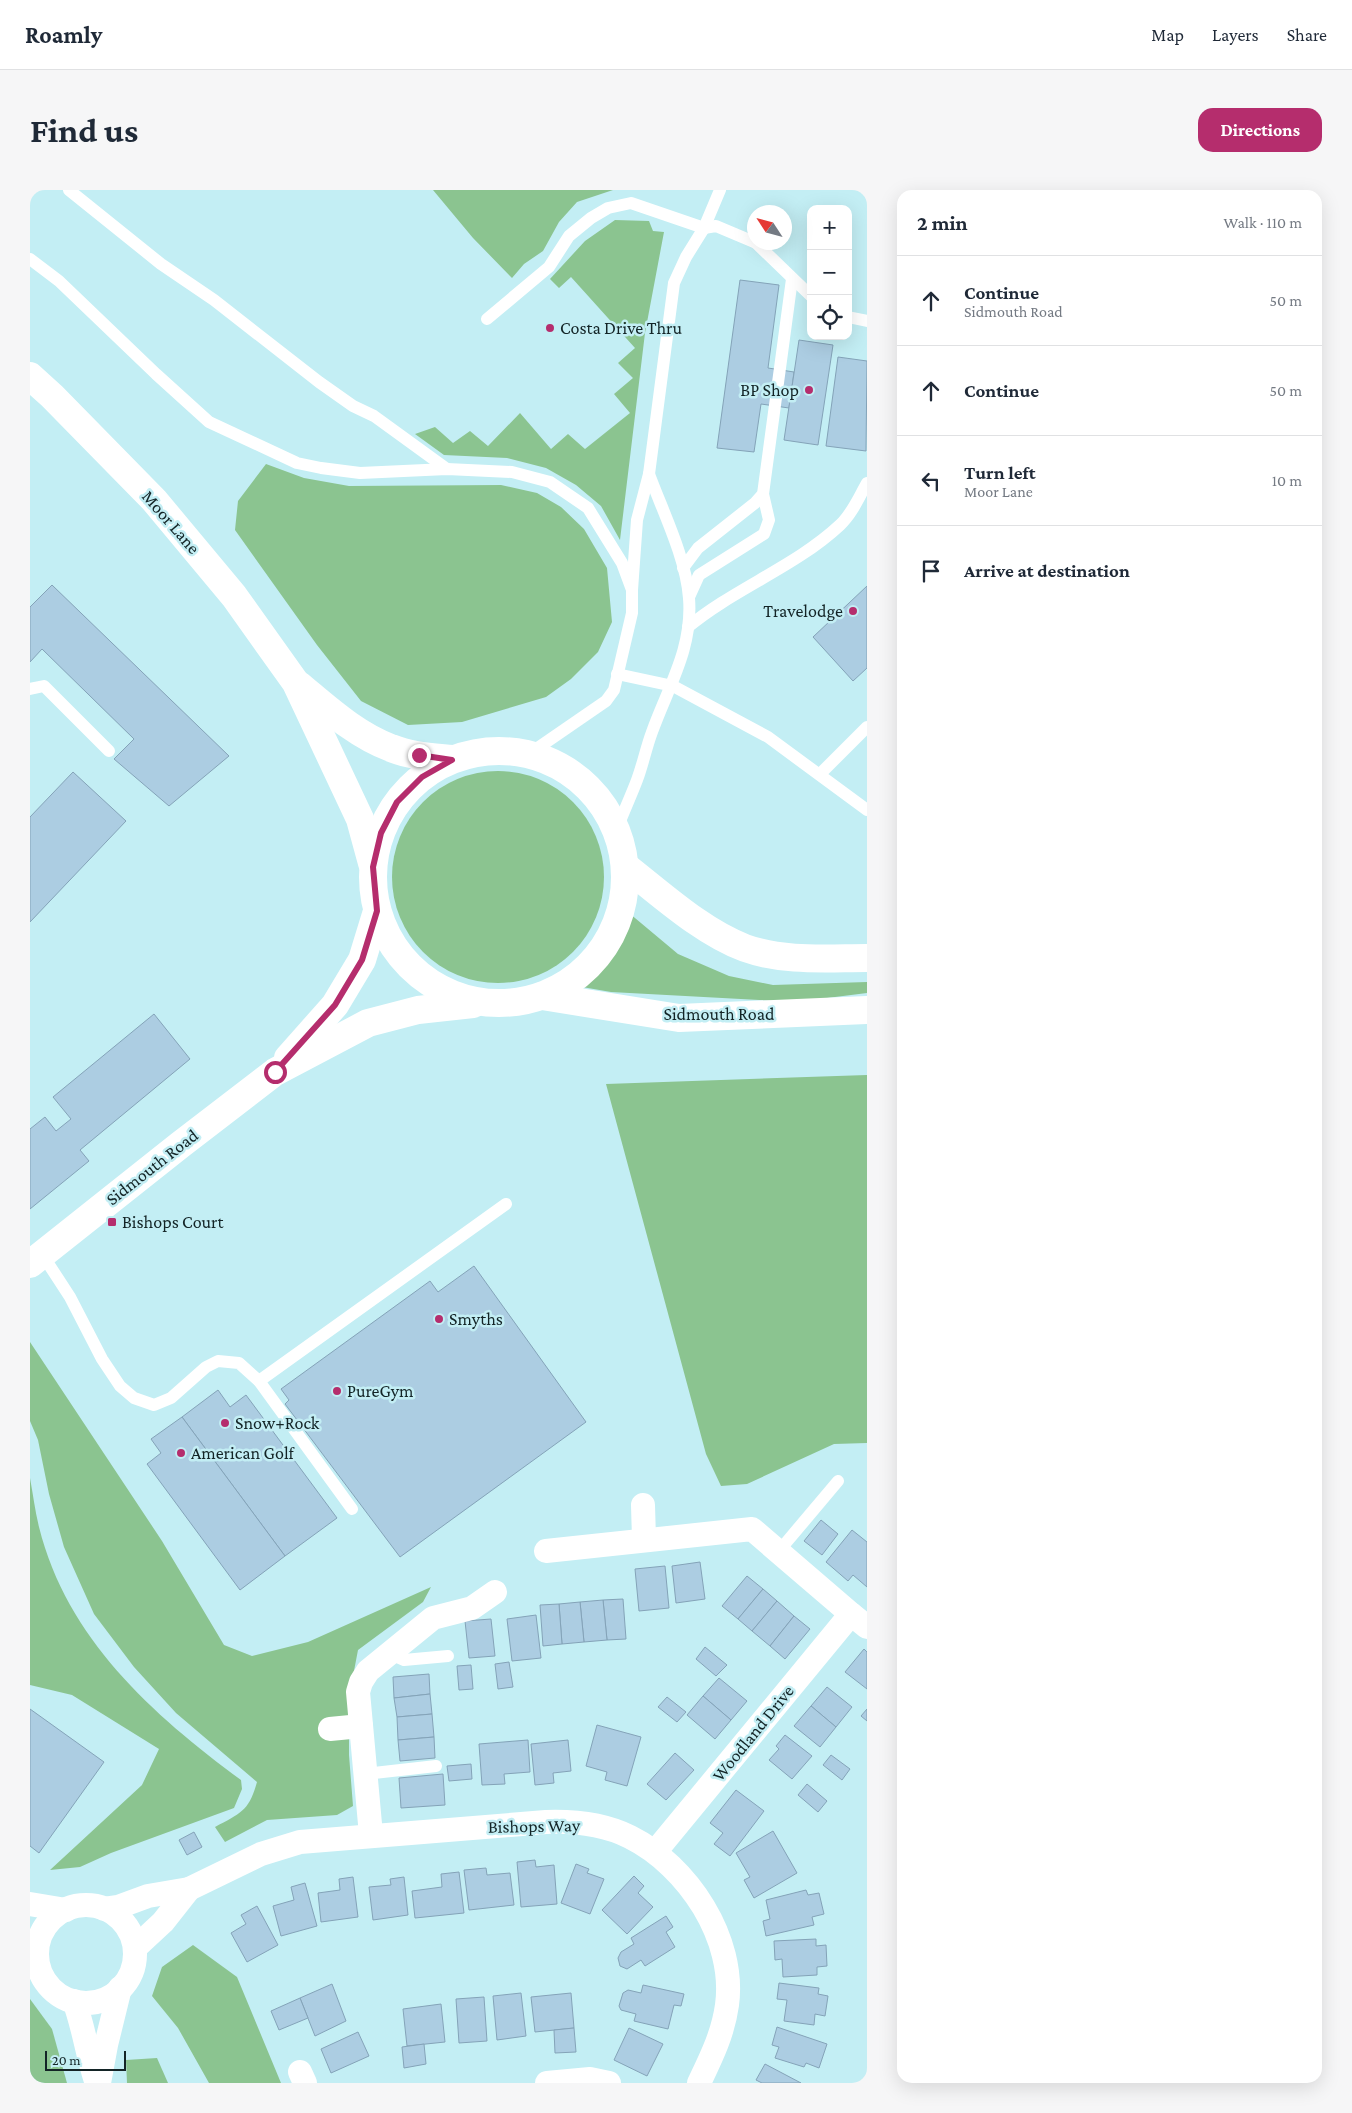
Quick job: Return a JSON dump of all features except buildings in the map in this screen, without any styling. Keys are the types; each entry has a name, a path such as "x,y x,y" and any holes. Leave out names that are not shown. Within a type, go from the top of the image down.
{"main road":[{"name":"Moor Lane","path":"30,376 154,500 234,596 296,683 360,819 373,867"},
{"name":"Moor Lane","path":"296,683 355,730 391,748 412,754 452,760"},
{"path":"497,750 529,754 557,764 582,780 602,803 616,829 626,866 622,907 606,945 578,976 542,996 515,1003 487,1003 450,994 417,974 392,945 377,911 373,867 381,833 397,802 422,777 452,760 466,755 497,750"},
{"path":"626,866 704,926 746,948 797,958 867,958"},
{"name":"Sidmouth Road","path":"36,1259 275,1072 335,1005 362,960 377,911"},
{"name":"Sidmouth Road","path":"542,996 680,1018 867,1010"},
{"name":"Sidmouth Road","path":"275,1072 368,1023 418,1010 487,1003"}],"street":[{"path":"643,1505 644,1539"},
{"name":"Woodland Drive","path":"546,1551 743,1528 752,1529 859,1620 655,1852"},
{"path":"371,1835 358,1692 361,1682 368,1672 388,1653 433,1618 472,1608 495,1592"},
{"path":"330,1729 361,1726"},
{"name":"Bishops Way","path":"104,1909 118,1907 148,1896 189,1889 261,1854 300,1842 371,1835 572,1821 602,1827 629,1836 655,1852 685,1882 705,1910 719,1942 726,1969 727,2004 718,2045 699,2083"},
{"name":"Bishops Way","path":"135,1948 163,1922 189,1889"},
{"path":"30,1904 66,1910"},
{"path":"93,1905 104,1909 122,1920 131,1934 135,1948 133,1967 127,1982 102,2000 83,2003 56,1993 46,1982 39,1967 34,1940 40,1936 49,1922 66,1910 77,1906 93,1905"},
{"path":"98,2083 120,1988"},
{"path":"74,2001 80,2014 89,2062 98,2083"},
{"path":"547,2083 590,2079 609,2083"}],"lane":[{"path":"69,190 161,264 214,300 311,377 353,406 374,416 447,470"},
{"path":"529,754 606,701 614,690 632,613 636,520 649,474 674,283 686,257 704,228 720,190"},
{"path":"487,319 549,267 569,236 608,208 631,203 704,228 716,226 747,239"},
{"path":"763,250 810,295"},
{"path":"30,259 59,281 209,422 305,465 360,473 447,470 512,472 550,482 588,508 622,563 632,590"},
{"path":"689,597 699,575 764,534 769,520 763,494 792,280"},
{"path":"852,318 867,321"},
{"path":"616,829 637,779 652,731 673,686 683,655 688,627 689,597 683,568 649,474"},
{"path":"688,627 709,609 759,582 841,524 867,484"},
{"path":"683,568 698,548 755,503 763,494"},
{"path":"617,674 673,686 768,737 867,810"},
{"path":"30,689 32,687 44,686 109,751"},
{"path":"820,774 864,734"},
{"path":"259,1381 506,1204"},
{"path":"36,1259 70,1297 102,1358 120,1386 134,1398 154,1405 171,1398 206,1367 218,1361 239,1363 259,1381 352,1509"},
{"path":"779,1551 838,1481"},
{"path":"388,1653 404,1660 448,1656"},
{"path":"365,1774 436,1766"}],"green space":[{"path":"433,190 613,190 577,202 559,222 543,251 524,264 512,278 473,238"},
{"path":"615,220 649,221 653,231 664,232 645,333 620,540 601,506 576,485 546,468 507,458 444,455 415,434 435,427 453,443 470,431 488,446 520,413 551,449 568,434 585,449 630,413 614,394 633,378 618,363 635,348 571,277 559,288 550,279 585,241"},
{"path":"266,464 304,478 349,486 501,485 537,493 561,507 584,529 607,568 612,622 598,652 571,679 546,697 462,722 408,725 361,701 317,645 235,530 238,501"},
{"path":"498,771 519,773 538,779 557,789 573,802 586,818 596,837 602,856 604,877 602,898 596,917 586,936 573,952 557,965 538,975 519,981 498,983 477,981 458,975 439,965 423,952 410,936 400,917 394,898 392,877 394,856 400,837 410,818 423,802 439,789 458,779 477,773"},
{"path":"629,913 678,954 729,976 773,985 867,982 867,993 795,1002 611,992 582,987 607,963 619,946 627,926"},
{"path":"867,1075 867,1443 834,1444 747,1484 721,1486 706,1454 606,1084"},
{"path":"30,1342 162,1541 224,1645 252,1656 308,1642 431,1587 423,1602 358,1650 349,1697 349,1755 353,1806 337,1815 267,1820 225,1842 215,1827 243,1810 251,1799 257,1782 176,1713 134,1667 94,1614 64,1547 49,1494 38,1440 30,1421"},
{"path":"30,1478 39,1527 52,1567 70,1604 92,1639 117,1671 145,1700 208,1755 241,1780 242,1789 234,1808 111,1853 80,1867 50,1870 142,1785 159,1749 72,1695 30,1685"},
{"path":"193,1945 237,1977 281,2083 209,2083 178,2028 152,1996 162,1967"},
{"path":"30,1999 52,2029 67,2083 30,2083"},
{"path":"157,2058 168,2083 127,2083 126,2060"}],"place":[{"name":"Costa Drive Thru","path":"550,328"},
{"name":"BP Shop","path":"809,390"},
{"name":"Travelodge","path":"853,611"},
{"name":"Bishops Court","path":"112,1222"},
{"name":"Smyths","path":"439,1319"},
{"name":"PureGym","path":"337,1391"},
{"name":"Snow+Rock","path":"225,1423"},
{"name":"American Golf","path":"181,1453"}],"route":[{"path":"275,1072 335,1005 362,960 377,911 373,889 373,867 381,833 397,802 422,777 452,760 419,755"}]}
